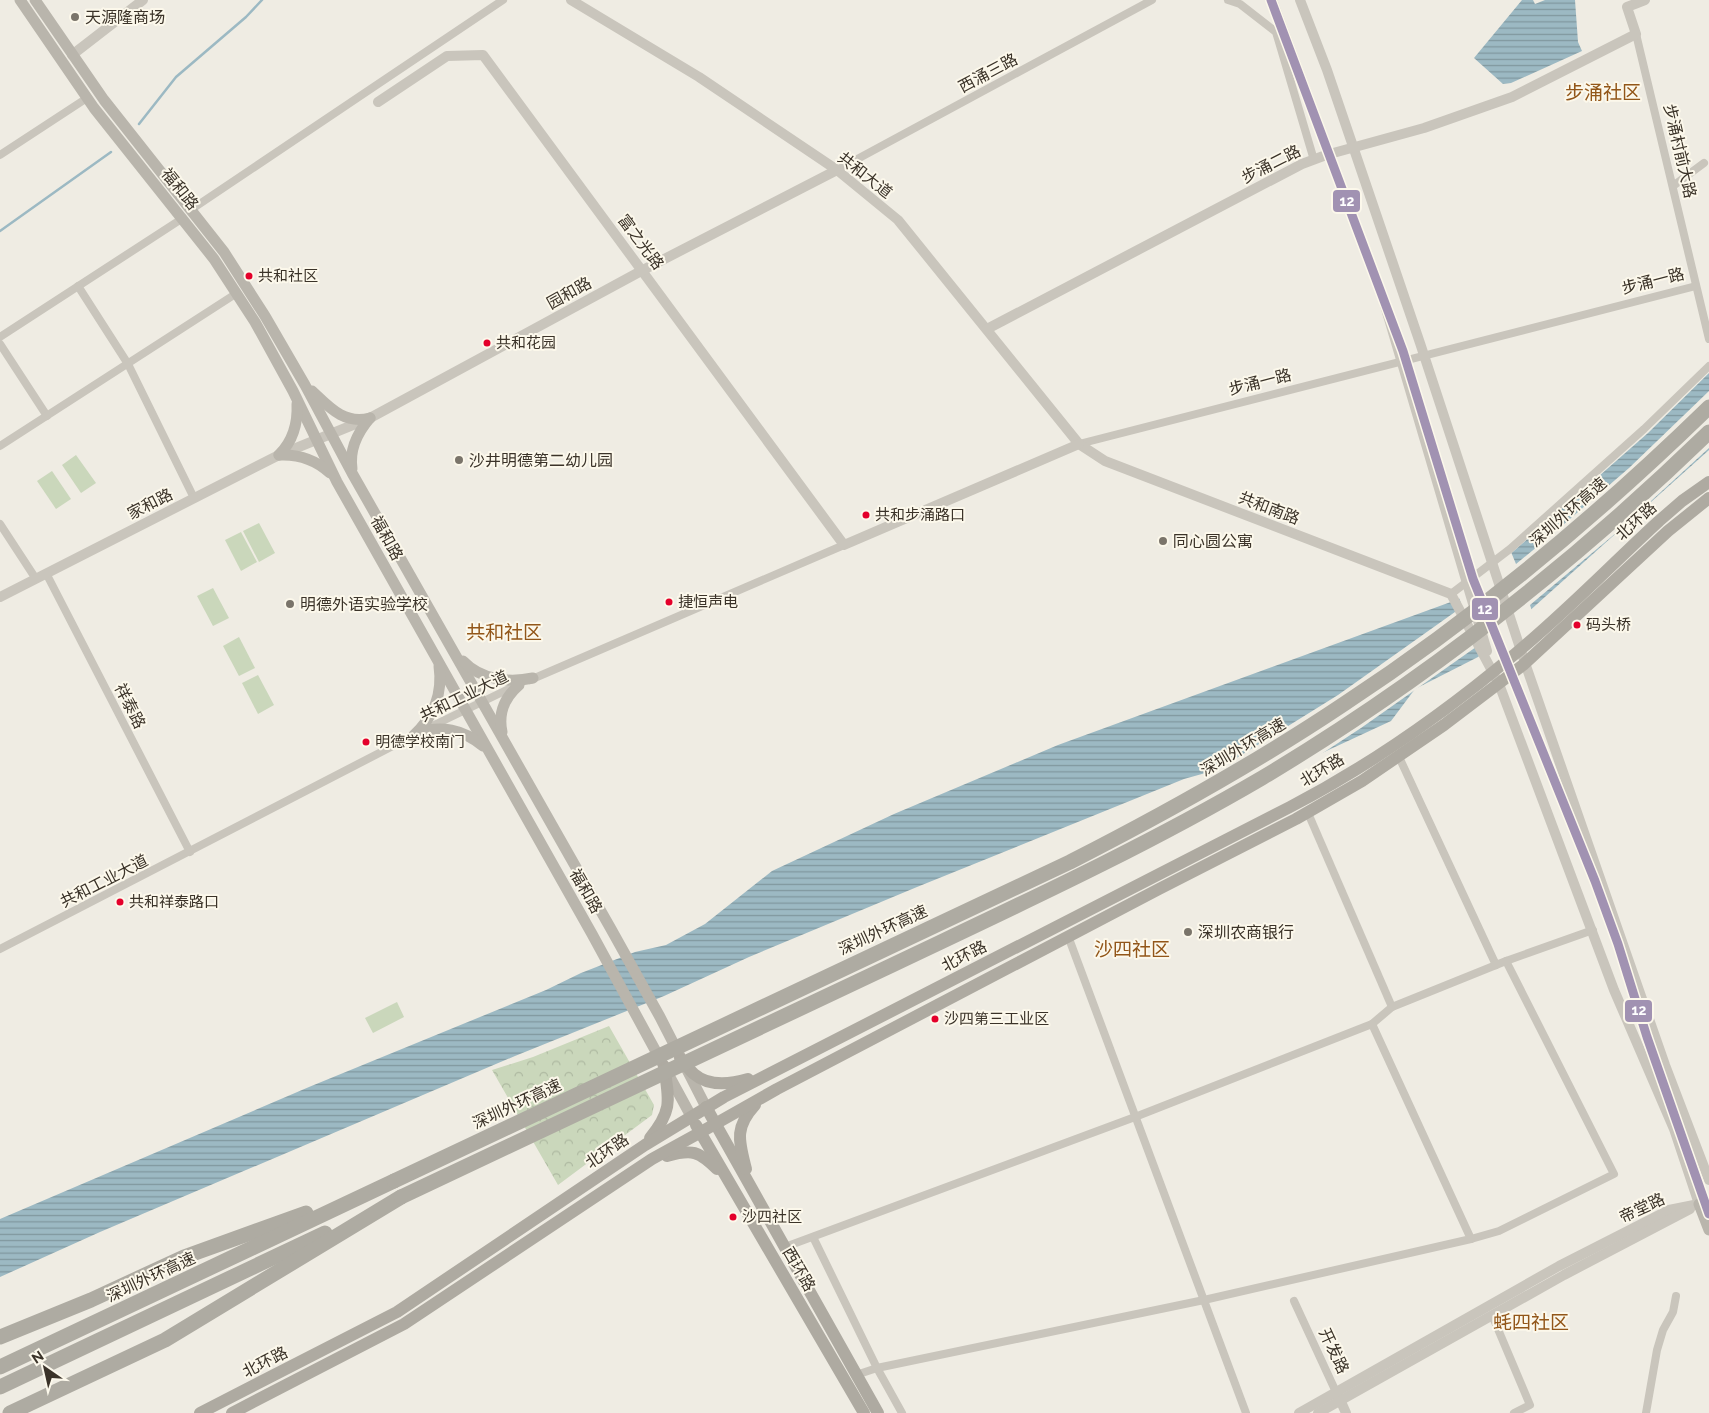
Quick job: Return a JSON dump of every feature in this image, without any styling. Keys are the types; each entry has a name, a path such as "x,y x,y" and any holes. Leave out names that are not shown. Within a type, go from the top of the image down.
{"highway":[{"name":"深圳外环高速","path":"0,1367 1070,862 1164,814 1248,765 1345,704 1474,612 1597,511 1709,407"},
{"path":"0,1387 1053,890 1125,854 1218,803 1354,719 1485,626 1602,530 1709,432"},
{"path":"0,1337 91,1300 184,1257 394,1181"},
{"path":"10,1413 165,1340 402,1197"},
{"path":"23,1413 44,1398 58,1391"}],"main road":[{"name":"福和路","path":"20,0 87,98 183,218 237,293 296,397 337,482 594,938 691,1116"},
{"name":"福和路","path":"35,0 104,100 192,209 248,288 305,385 352,473 611,929 660,1017 706,1107"},
{"path":"305,385 341,416 355,421 370,418"},
{"path":"279,455 290,441 296,424 296,397"},
{"path":"352,473 351,457 355,441 361,429 370,418"},
{"path":"279,455 298,455 316,462 337,482"},
{"name":"北环路","path":"200,1413 397,1312 645,1145 706,1107 1312,795 1382,752 1436,715 1682,501 1709,482"},
{"name":"北环路","path":"232,1413 404,1324 652,1159 700,1132 1068,936 1308,813 1362,781 1399,757 1526,663 1668,531 1709,498"},
{"path":"452,648 469,668 486,676 505,680 533,678"},
{"path":"413,736 425,724 437,700 440,683 436,658"},
{"path":"506,743 501,724 502,709 508,696 519,685"},
{"path":"413,736 437,729 454,730 477,740 489,752"},
{"path":"680,1058 694,1074 713,1082 735,1082 770,1073"},
{"path":"645,1145 663,1122 667,1111 668,1099 664,1066"},
{"path":"752,1188 740,1146 739,1132 744,1118 761,1098"},
{"name":"西环路","path":"706,1107 878,1413"},
{"name":"西环路","path":"691,1116 864,1413"},
{"path":"652,1159 681,1152 694,1152 706,1158 731,1183"},
{"path":"1699,1204 1709,1230"}],"street":[{"path":"72,55 142,0"},
{"path":"192,209 503,0"},
{"name":"共和大道","path":"570,0 699,77 838,170 898,220 1079,444"},
{"name":"西涌三路","path":"838,170 1152,0"},
{"path":"1228,0 1240,4 1276,32 1314,160"},
{"path":"1272,0 1382,295 1492,666 1614,990 1674,1129 1699,1204"},
{"path":"1300,0 1424,355 1519,644 1665,1065 1709,1180"},
{"path":"1626,4 1645,0"},
{"name":"步涌村前大路","path":"1626,4 1636,34 1709,339"},
{"name":"步涌二路","path":"987,329 1302,164 1329,154 1424,128 1512,98 1636,34"},
{"name":"富之光路","path":"378,102 446,56 484,55 844,544"},
{"path":"0,155 87,98"},
{"path":"1673,186 1704,163"},
{"name":"园和路","path":"316,440 370,418 643,270 838,170"},
{"path":"0,336 183,218"},
{"path":"78,286 128,364 194,498"},
{"name":"步涌一路","path":"844,544 1079,444 1696,286"},
{"path":"0,446 237,293"},
{"path":"0,344 46,416"},
{"path":"1492,666 1451,594 1510,549 1644,430 1709,366"},
{"name":"家和路","path":"0,597 279,455 316,440"},
{"name":"共和南路","path":"1079,444 1105,461 1451,594"},
{"path":"0,524 36,579"},
{"name":"共和工业大道","path":"0,949 466,710 533,678 844,544"},
{"name":"祥泰路","path":"46,573 190,852"},
{"path":"1399,757 1496,965"},
{"path":"1308,813 1392,1007"},
{"path":"785,1248 1135,1117 1372,1024 1392,1007 1506,961 1593,930"},
{"path":"1068,936 1246,1413"},
{"path":"856,1375 877,1368 1204,1300 1471,1240 1499,1231 1614,1174 1506,961"},
{"path":"1372,1024 1471,1240"},
{"name":"帝堂路","path":"1299,1413 1338,1396 1492,1315 1564,1274 1699,1204"},
{"name":"帝堂路","path":"1318,1413 1338,1396 1559,1266 1669,1210 1699,1204"},
{"path":"813,1237 877,1368 902,1413"},
{"path":"1646,1413 1657,1350 1663,1330 1673,1312 1676,1296"},
{"name":"开发路","path":"1294,1301 1346,1413"},
{"path":"1492,1315 1530,1405 1514,1413"}],"green space":[{"path":"76,455 96,483 81,493 62,465"},
{"path":"52,471 71,499 56,509 37,481"},
{"path":"259,523 275,553 259,562 243,531"},
{"path":"241,532 257,562 241,571 225,540"},
{"path":"213,588 229,618 213,626 197,596"},
{"path":"239,637 255,668 239,676 223,646"},
{"path":"258,675 274,705 258,714 242,683"},
{"path":"397,1002 404,1017 373,1033 365,1018"},
{"path":"609,1026 654,1105 652,1115 558,1185 492,1070 533,1057"}],"water":[{"path":"1522,0 1533,0 1535,4 1545,0 1575,0 1578,42 1582,51 1511,83 1503,84 1474,58"},
{"path":"1709,373 1709,450 1478,657 1415,689 1391,721 1281,772 1209,772 1184,779 749,957 664,996 515,1056 100,1232 0,1277 0,1219 309,1087 546,990 581,973 635,952 666,945 705,924 772,871 894,814 1058,745 1459,599 1648,433"}],"pier":[{"path":"1709,391 1709,448 1616,533 1530,605 1532,611 1480,658 1476,647 1361,728 1306,764 1281,775 1209,775 1338,695 1462,607 1459,597 1511,552 1516,564 1549,537 1629,468"}],"waterway":[{"path":"139,124 176,77 246,17 262,0"},
{"path":"0,231 111,152"}],"transit line":[{"name":"12","path":"1271,0 1403,351 1473,579 1595,881 1709,1214"}],"place":[{"name":"天源隆商场","path":"75,17"},
{"name":"共和社区","path":"249,276"},
{"name":"共和花园","path":"487,343"},
{"name":"沙井明德第二幼儿园","path":"459,460"},
{"name":"共和步涌路口","path":"866,515"},
{"name":"同心圆公寓","path":"1163,541"},
{"name":"捷恒声电","path":"669,602"},
{"name":"明德外语实验学校","path":"290,604"},
{"name":"码头桥","path":"1577,625"},
{"name":"明德学校南门","path":"366,742"},
{"name":"共和祥泰路口","path":"120,902"},
{"name":"深圳农商银行","path":"1188,932"},
{"name":"沙四第三工业区","path":"935,1019"},
{"name":"沙四社区","path":"733,1217"}],"district":[{"name":"步涌社区","path":"1603,92"},
{"name":"共和社区","path":"504,632"},
{"name":"沙四社区","path":"1132,949"},
{"name":"蚝四社区","path":"1531,1322"}]}
